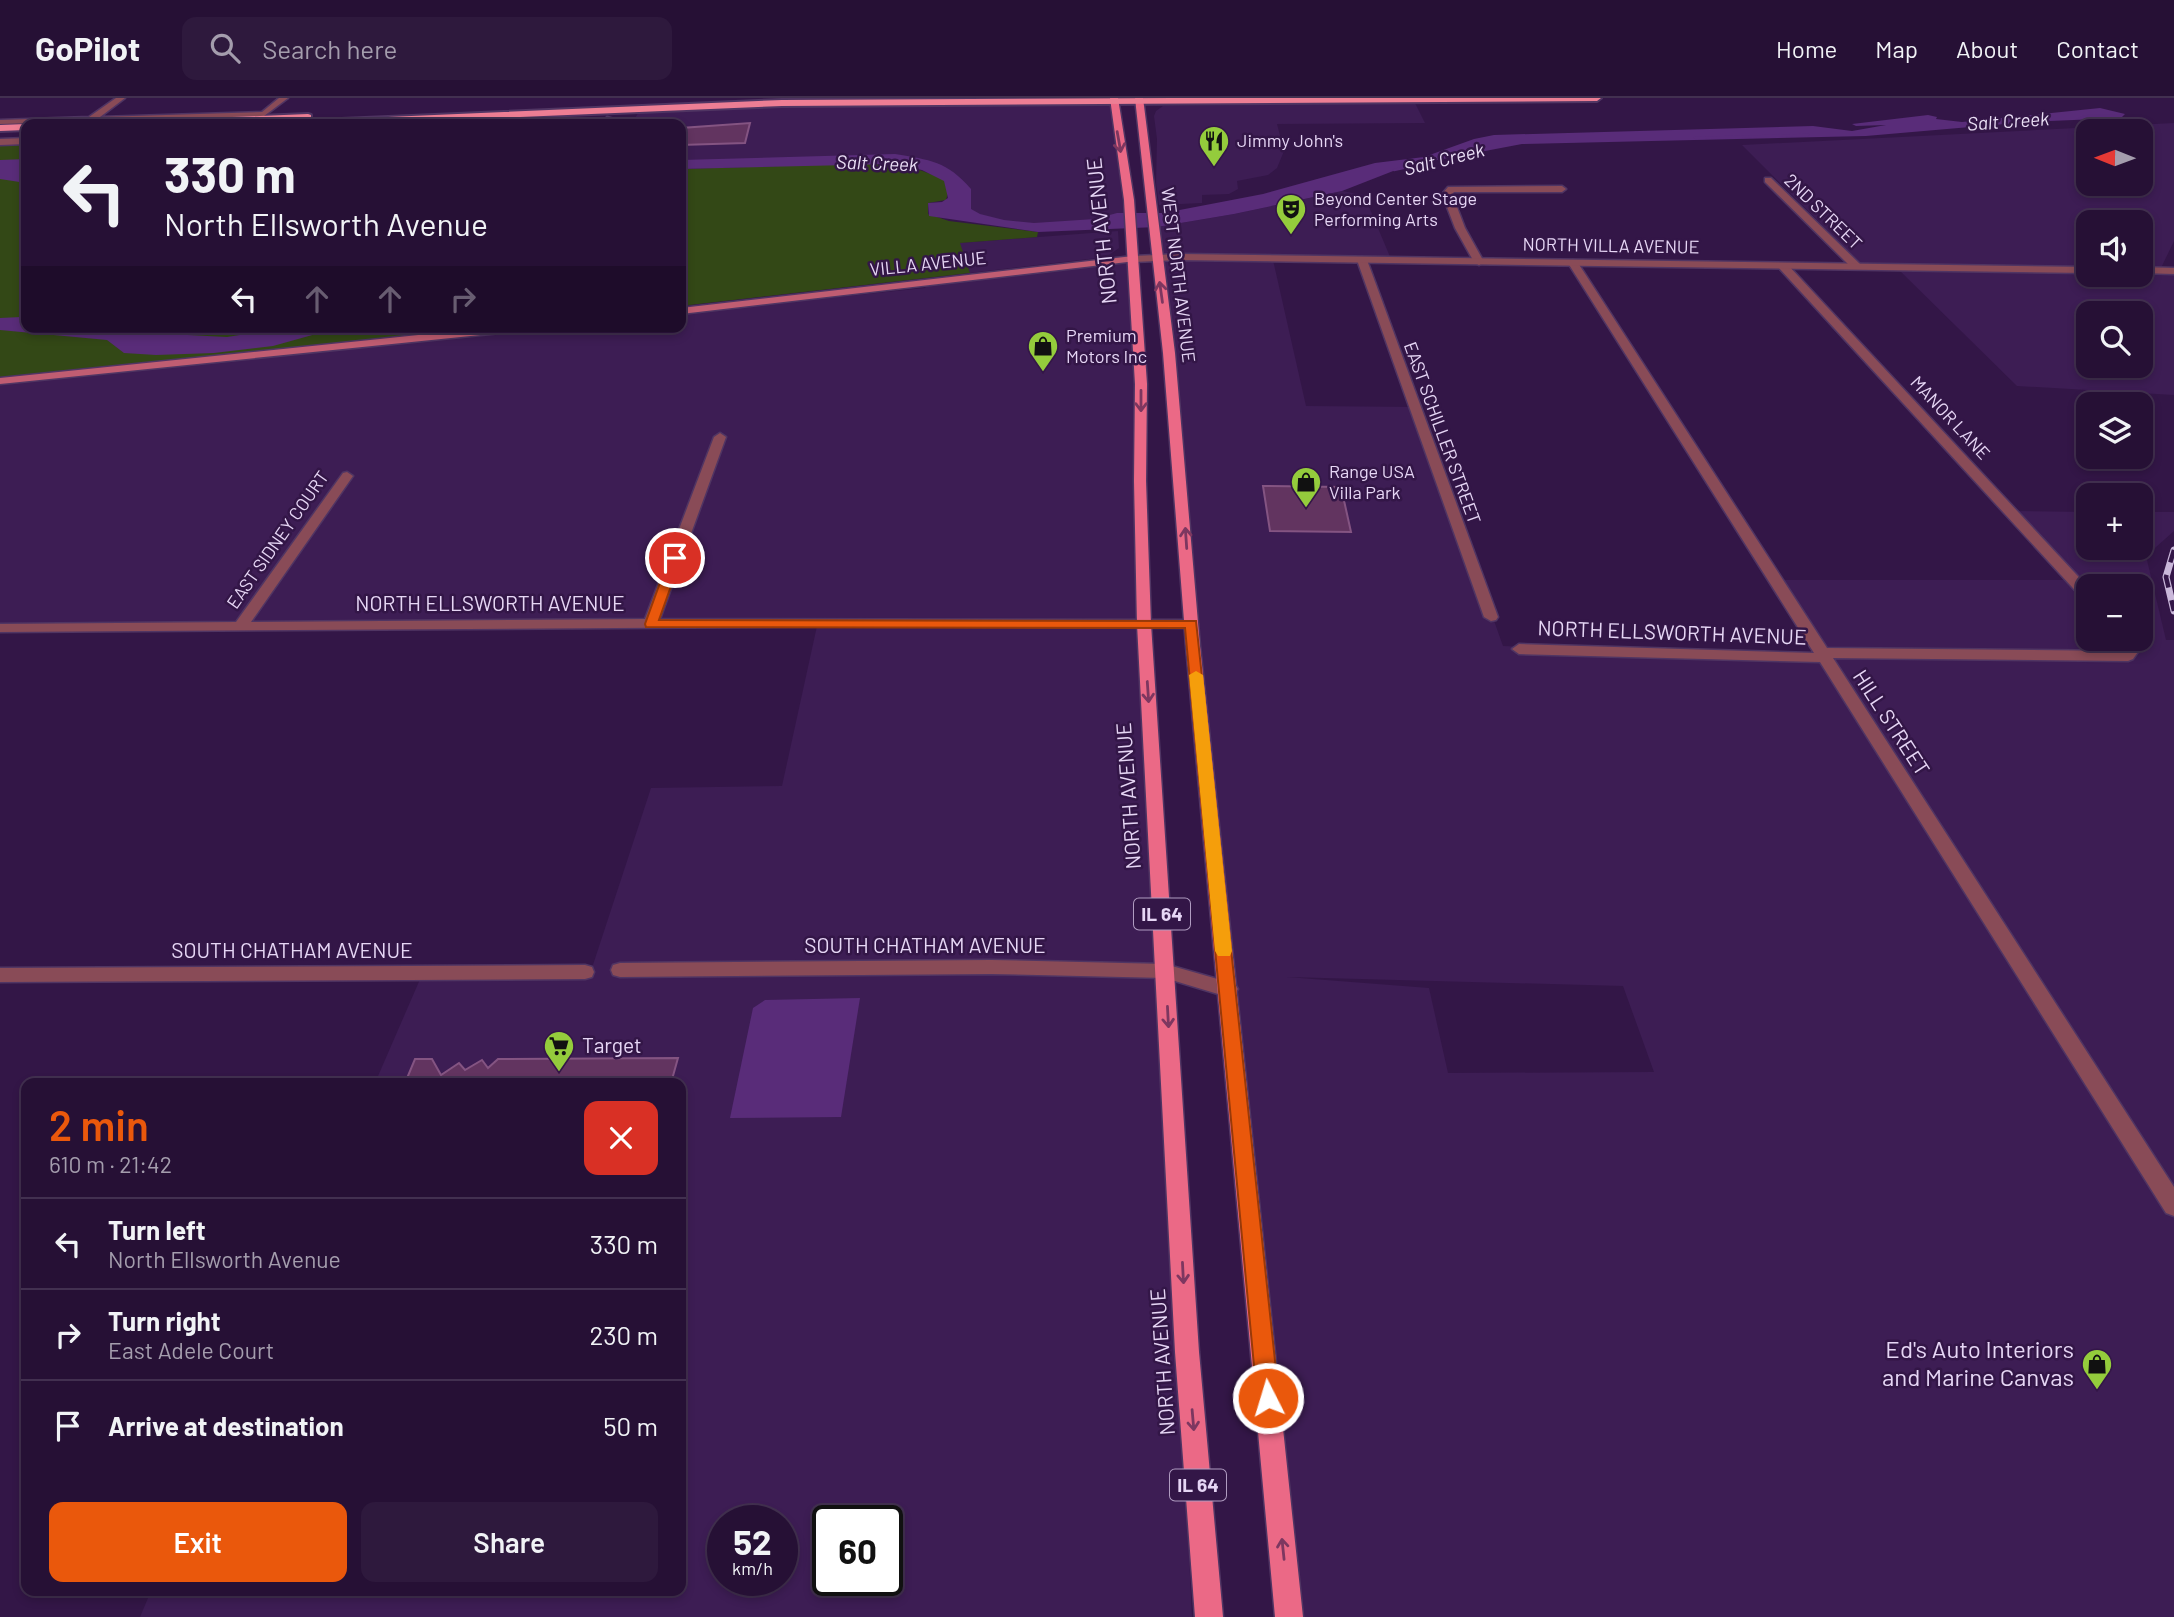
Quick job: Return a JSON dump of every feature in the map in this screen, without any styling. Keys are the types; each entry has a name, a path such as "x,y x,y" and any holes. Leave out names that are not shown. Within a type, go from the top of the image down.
{"highway":[{"path":"250,119 738,98"},
{"path":"872,102 924,98"},
{"path":"398,119 872,102 1597,98"},
{"path":"1058,100 1091,105 1116,113"},
{"path":"1141,118 1158,106 1184,100"},
{"path":"613,119 631,111 657,108"},
{"path":"564,111 599,112 606,119"},
{"path":"0,128 21,127"},
{"path":"0,135 21,134"}],"main road":[{"name":"NORTH AVENUE","path":"1114,99 1129,200 1141,384 1144,624 1187,1352 1209,1617"},
{"name":"WEST NORTH AVENUE","path":"1139,99 1169,353 1191,624"},
{"name":"VILLA AVENUE","path":"686,310 1133,259"},
{"path":"0,381 471,333"},
{"name":"IL 64","path":"1191,624 1289,1617"}],"street":[{"path":"91,119 121,98"},
{"path":"119,119 264,114 284,98"},
{"path":"0,122 21,122"},
{"path":"0,142 21,141"},
{"name":"2ND STREET","path":"1768,180 1857,267"},
{"path":"1479,262 1455,216 1447,194 1451,189 1562,189"},
{"name":"NORTH VILLA AVENUE","path":"1133,259 2076,270"},
{"name":"EAST SCHILLER STREET","path":"1362,260 1491,617"},
{"name":"HILL STREET","path":"1573,263 2174,1206"},
{"name":"MANOR LANE","path":"1783,266 2076,583"},
{"path":"2153,270 2174,271"},
{"path":"651,624 720,437"},
{"name":"EAST SIDNEY COURT","path":"241,626 347,476"},
{"name":"NORTH ELLSWORTH AVENUE","path":"0,628 1191,624"},
{"name":"NORTH ELLSWORTH AVENUE","path":"1519,649 1823,656 2128,656 2128,651"},
{"name":"SOUTH CHATHAM AVENUE","path":"620,970 1000,967 1165,971 1228,989"},
{"name":"SOUTH CHATHAM AVENUE","path":"0,975 585,972"}],"shaded area":[{"path":"1111,102 1124,216 1052,225 1011,223 969,213 925,162 686,162 686,119 634,119 639,112 655,109 865,103"},
{"path":"1415,103 1425,123 1277,124 1284,151 1277,168 1268,175 1237,181 1238,189 1229,194 1202,195 1202,203 1159,205 1154,116 1163,106"},
{"path":"2174,123 2174,241 2161,268 2153,268 2153,210 2076,210 2076,267 1861,264 1742,145 2076,128 2076,196 2153,196 2153,124"},
{"path":"1342,191 1364,195 1391,259 1161,255 1157,227"},
{"path":"1118,231 1119,248 1106,257 970,273 959,246 960,243"},
{"path":"1160,260 1273,260 1306,406 1418,407 1503,646 1830,660 1779,580 2075,580 2014,511 2076,512 2076,560 2147,560 2150,574 2076,574 2076,651 2153,651 2153,585 2166,640 2174,640 2174,1617 1301,1617","holes":["1287,977 1623,986 1654,1072 1448,1073 1429,988"]},
{"path":"1130,261 1138,380 1139,621 865,619 0,625 0,383 486,333 686,333 686,312 925,288 926,285"},
{"path":"1898,269 2076,273 2076,287 2153,287 2153,274 2174,274 2174,395 2017,386"},
{"path":"2153,512 2174,512 2174,531 2153,550"},
{"path":"817,626 1137,627 1161,975 1192,1617 140,1617 149,1596 686,1596 686,1078 377,1078 421,977 589,977 651,788 782,786"}],"green space":[{"path":"21,143 21,333 433,333 0,377 0,144"},
{"path":"871,164 920,170 944,180 948,193 946,200 928,203 928,214 949,221 1038,232 1037,237 960,243 970,273 686,305 686,169"}],"water":[{"path":"2100,108 2125,114 2121,118 2028,122 1866,136 1522,144 1406,166 1342,191 1234,214 1157,227 1038,232 929,216 928,203 942,202 948,198 944,181 922,170 893,164 686,169 686,160 895,154 928,160 946,167 971,189 971,209 980,214 1034,223 1095,219 1117,213 1164,213 1263,194 1375,163 1424,157 1474,139 1494,135 1813,126 1852,131 1886,125 1852,124 1928,115 1937,117 1936,119 1962,122"},
{"path":"21,159 21,182 0,179 0,160"},
{"path":"21,317 21,332 0,330 0,318"},
{"path":"32,333 178,333 227,337 252,333 320,333 273,346 214,353 156,355 124,353 107,340"},
{"path":"860,998 841,1117 730,1118 753,1008 765,1000"}],"building":[{"path":"750,123 745,143 686,145 686,128"},
{"name":"Range USA Villa Park","path":"1263,486 1341,487 1351,532 1270,531"},
{"name":"Target","path":"678,1058 672,1078 407,1078 415,1059 432,1059 441,1075 459,1063 465,1070 482,1060 488,1068 498,1059"}],"waterway":[{"name":"Salt Creek","path":"1695,138 1808,135"},
{"name":"Salt Creek","path":"1394,170 1422,164"}],"railway":[{"path":"2174,550 2166,577 2174,611"}],"slow traffic":[{"path":"1196,675 1224,951"}],"place":[{"name":"Jimmy John's","path":"1214,168"},
{"name":"Beyond Center Stage Performing Arts","path":"1291,236"},
{"name":"Premium Motors Inc","path":"1043,373"},
{"name":"Range USA Villa Park","path":"1306,509"},
{"name":"Target","path":"559,1073"},
{"name":"Ed's Auto Interiors and Marine Canvas","path":"2097,1391"}],"route":[{"path":"675,558 651,624 1191,624 1268,1398"}]}
